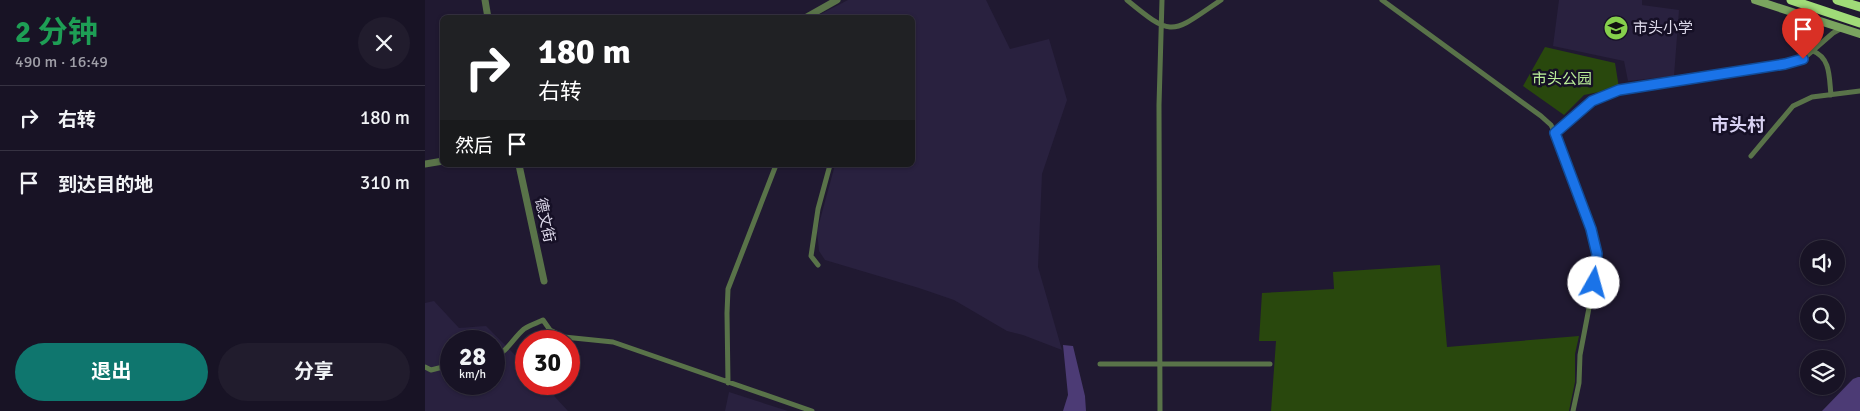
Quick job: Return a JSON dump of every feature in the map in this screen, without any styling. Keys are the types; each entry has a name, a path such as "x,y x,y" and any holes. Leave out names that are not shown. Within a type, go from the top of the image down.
{"highway":[{"path":"1786,0 1800,3"},
{"path":"1791,0 1860,23"},
{"path":"1837,0 1860,7"}],"main road":[{"path":"1755,0 1860,34"}],"street":[{"path":"485,0 488,15"},
{"path":"810,15 837,0"},
{"path":"1127,0 1147,17 1171,29 1181,27 1221,0"},
{"path":"1160,411 1159,105 1162,0"},
{"path":"1382,0 1541,116 1551,125 1555,133 1591,229 1597,254 1597,266 1580,355 1579,383 1573,411"},
{"path":"1555,133 1592,101 1619,90 1797,62 1813,52 1833,33 1842,28"},
{"path":"1813,52 1825,59 1829,69 1831,95"},
{"path":"1751,156 1793,106 1812,97 1860,91"},
{"path":"425,164 440,161"},
{"name":"德文街","path":"519,167 544,281"},
{"path":"728,383 728,288 775,167"},
{"path":"818,264 811,256 818,209 829,167"},
{"path":"505,349 526,327 543,320 550,330 563,337 613,342 812,411"},
{"path":"1100,364 1271,364"},
{"path":"425,367 431,370 440,368"}],"shaded area":[{"path":"848,0 986,0 1010,49 1049,39 1067,100 1042,174 1038,267 1062,350 1007,331 954,300 825,260 819,251 817,231 834,167 915,167 915,15 819,15"},
{"name":"市头小学","path":"1559,0 1642,0 1642,5 1679,10 1674,76 1628,81 1624,61 1553,46"},
{"path":"434,301 459,328 486,326 490,330 440,330 440,395 505,395 505,345 515,355 515,395 553,395 568,411 425,411 425,303"},
{"path":"1063,345 1073,346 1085,396 1086,411 1063,411 1068,395"},
{"path":"1860,377 1860,411 1822,411 1838,395 1845,395 1845,387 1853,379"},
{"path":"729,392 788,411 725,411"}],"green space":[{"name":"市头公园","path":"1545,47 1615,63 1619,88 1584,95 1564,115 1523,86"},
{"path":"1440,265 1447,347 1579,336 1575,354 1575,382 1569,411 1271,411 1276,341 1259,341 1262,293 1334,289 1333,272"}],"place":[{"name":"市头小学","path":"1616,28"}],"district":[{"name":"市头村","path":"1738,125"}],"route":[{"path":"1594,283 1597,254 1591,229 1555,133 1592,101 1619,90 1797,62 1803,59"}]}
